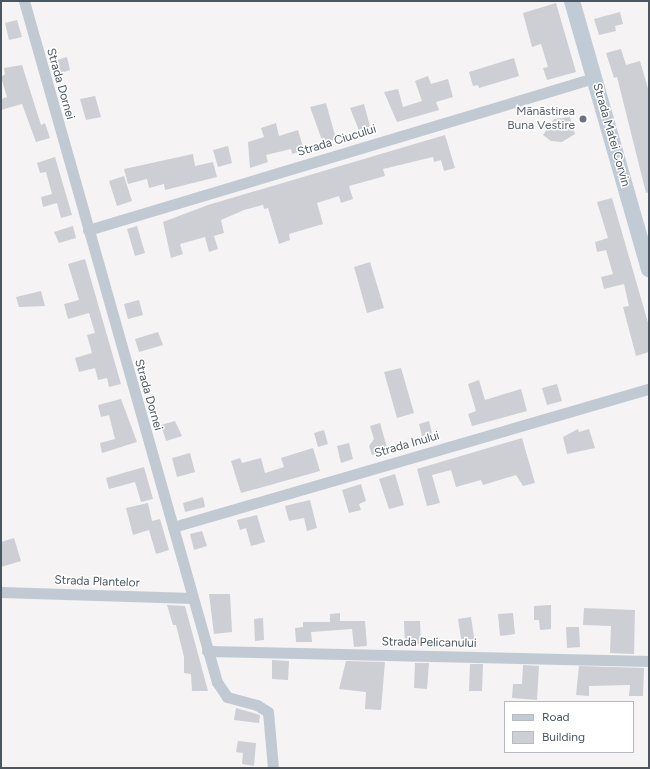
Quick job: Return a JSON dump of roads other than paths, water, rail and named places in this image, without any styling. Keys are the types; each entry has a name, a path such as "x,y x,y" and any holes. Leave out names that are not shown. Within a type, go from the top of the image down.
{"main road":[{"name":"Strada Matei Corvin","path":"572,1 649,269"}],"street":[{"name":"Strada Dornei","path":"24,1 207,651 221,691 227,697 257,705 268,712 273,768"},
{"name":"Strada Ciucului","path":"88,230 594,78"},
{"name":"Strada Inului","path":"172,527 649,389"},
{"name":"Strada Plantelor","path":"1,592 192,598"},
{"name":"Strada Pelicanului","path":"207,651 649,662"}],"place":[{"name":"Mănăstirea Buna Vestire","path":"583,119"}]}
